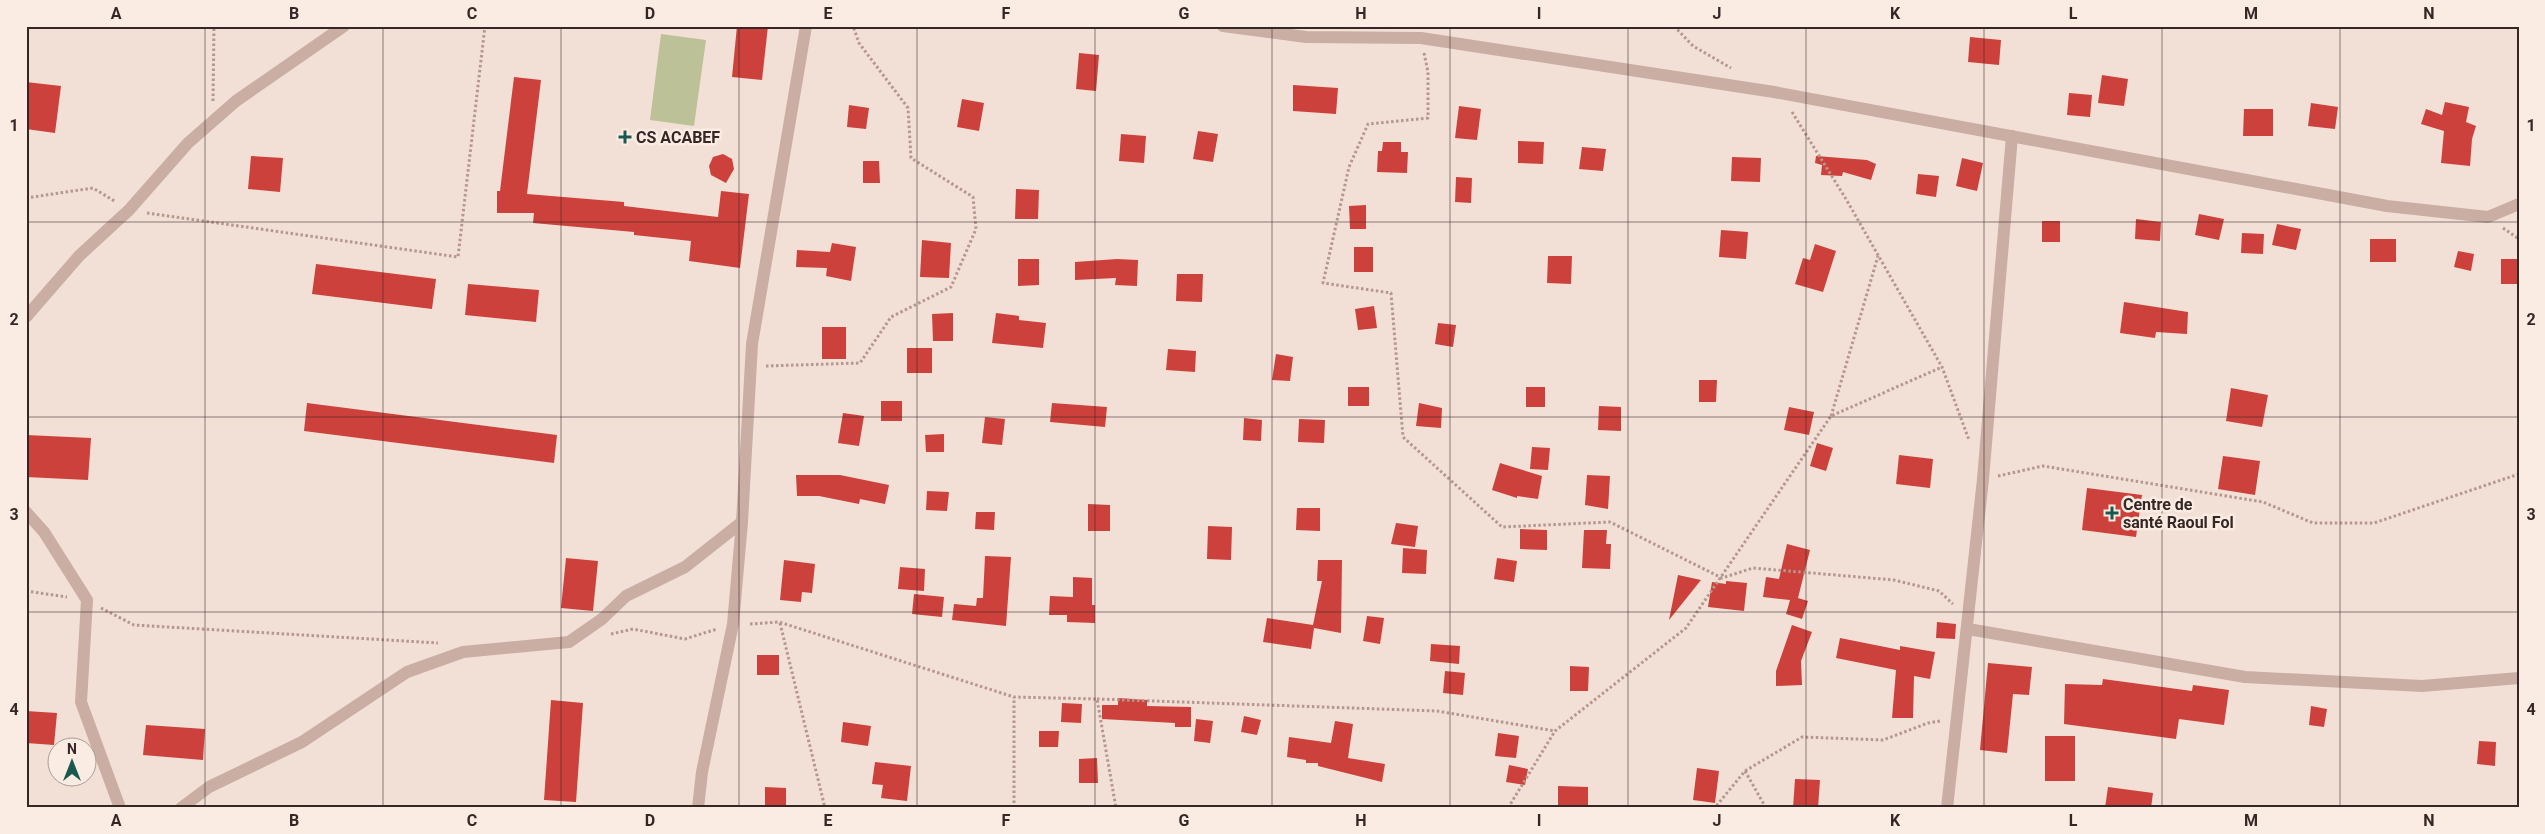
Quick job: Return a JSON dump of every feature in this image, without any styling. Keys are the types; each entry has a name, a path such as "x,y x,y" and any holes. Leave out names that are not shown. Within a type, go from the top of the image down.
{"street":[{"path":"26,316 79,256 129,210 188,143 236,101 344,26"},
{"path":"698,808 702,772 733,624 742,522 749,367 806,26"},
{"path":"1223,26 1306,37 1421,38 1774,92 2387,206 2488,217 2519,204"},
{"path":"1947,808 1969,624 2012,136"},
{"path":"26,512 44,532 87,600 81,702 120,808"},
{"path":"181,808 209,787 302,742 407,672 463,652 570,642 602,619 626,596 685,567 742,522"},
{"path":"1969,624 2245,677 2422,686 2519,678"}],"path":[{"path":"213,121 214,26"},
{"path":"26,198 94,188 129,210 458,258 485,26"},
{"path":"749,367 860,363 891,317 951,287 976,229 973,197 911,158 908,108 859,43 853,26"},
{"path":"1674,26 1693,46 1734,69"},
{"path":"1421,38 1428,72 1428,118 1368,124 1350,167 1323,283 1390,293 1403,437 1502,527 1610,522 1722,578 1753,568 1894,580 1939,591 1969,624"},
{"path":"1774,92 1798,119 1942,367 1969,442"},
{"path":"1508,808 1555,731 1686,628 1831,416 1878,256"},
{"path":"1831,416 1942,367"},
{"path":"1983,479 2043,466 2263,502 2313,523 2374,523 2519,474"},
{"path":"26,591 87,600 134,624 447,643"},
{"path":"606,635 633,629 685,639 733,624 780,622 1014,698 1097,699 1437,711 1555,731"},
{"path":"780,622 825,808"},
{"path":"1014,698 1014,808"},
{"path":"1097,699 1116,808"},
{"path":"1712,808 1717,805 1745,771 1802,738 1883,740 1928,723 1958,718"},
{"path":"1745,771 1766,808"}],"green space":[{"path":"661,34 706,40 694,126 650,120"}],"building":[{"path":"737,26 768,26 762,80 732,77"},
{"path":"1970,37 2001,40 1999,65 1968,62"},
{"path":"1079,53 1099,55 1096,91 1076,89"},
{"path":"2102,75 2128,79 2124,106 2098,103"},
{"path":"514,77 541,80 527,194 624,202 624,206 718,217 721,191 749,194 740,268 689,261 691,241 634,235 634,232 533,223 534,213 497,213 497,191 500,191"},
{"path":"26,82 61,86 55,133 26,129"},
{"path":"1293,85 1338,88 1336,114 1293,111"},
{"path":"2069,93 2092,95 2090,117 2067,115"},
{"path":"962,99 984,103 979,131 957,127"},
{"path":"2445,102 2469,107 2466,122 2476,126 2472,139 2470,166 2441,163 2444,131 2421,124 2426,109 2442,115"},
{"path":"2311,103 2338,107 2335,129 2308,126"},
{"path":"849,105 869,108 866,129 847,127"},
{"path":"1459,106 1481,109 1477,140 1455,138"},
{"path":"2244,109 2273,109 2273,136 2243,136"},
{"path":"1198,131 1218,134 1213,162 1193,159"},
{"path":"1121,134 1146,136 1144,163 1119,161"},
{"path":"1518,141 1544,142 1543,164 1518,163"},
{"path":"1383,142 1401,142 1401,152 1408,152 1407,173 1377,172 1378,151 1382,151"},
{"path":"1582,147 1606,149 1603,171 1579,169"},
{"path":"723,154 732,159 734,169 726,183 711,175 709,166 713,157"},
{"path":"251,156 283,158 280,192 248,189"},
{"path":"1816,156 1867,160 1876,164 1871,180 1843,172 1842,176 1821,175 1822,165 1815,163"},
{"path":"1732,157 1761,158 1760,182 1731,181"},
{"path":"1962,158 1983,163 1977,191 1956,186"},
{"path":"863,161 879,161 880,183 863,183"},
{"path":"1918,174 1939,176 1936,197 1916,194"},
{"path":"1456,177 1472,178 1471,203 1455,202"},
{"path":"1016,189 1039,190 1038,219 1015,219"},
{"path":"1366,205 1366,229 1350,229 1349,206"},
{"path":"2199,214 2224,219 2219,240 2195,235"},
{"path":"2136,219 2161,222 2160,241 2135,239"},
{"path":"2042,221 2060,221 2060,242 2042,242"},
{"path":"2277,224 2301,229 2296,250 2272,245"},
{"path":"1721,230 1748,232 1746,259 1719,257"},
{"path":"2242,233 2264,234 2263,254 2241,253"},
{"path":"2370,239 2396,239 2396,262 2370,262"},
{"path":"922,240 951,243 949,278 920,277"},
{"path":"832,243 856,247 851,281 826,276 827,268 796,267 797,250 830,252"},
{"path":"1815,244 1836,251 1823,292 1795,284 1803,258 1810,260"},
{"path":"1354,247 1373,247 1373,272 1354,272"},
{"path":"2458,251 2474,254 2471,271 2454,267"},
{"path":"1548,256 1572,256 1571,284 1547,283"},
{"path":"1018,259 1039,259 1039,285 1018,286"},
{"path":"1117,259 1138,260 1137,286 1115,285 1116,278 1075,280 1075,262"},
{"path":"2501,259 2519,259 2519,284 2501,284"},
{"path":"316,264 436,279 432,309 312,294"},
{"path":"1177,274 1203,274 1202,302 1176,301"},
{"path":"468,284 539,290 536,322 465,315"},
{"path":"2124,302 2188,312 2187,334 2156,332 2155,338 2120,333"},
{"path":"1374,306 1377,328 1358,330 1355,309"},
{"path":"953,313 953,341 933,341 932,314"},
{"path":"996,313 1019,316 1019,320 1046,323 1043,348 992,343"},
{"path":"1438,323 1456,325 1453,347 1435,344"},
{"path":"822,327 846,327 846,359 822,359"},
{"path":"907,348 932,348 932,373 907,373"},
{"path":"1168,349 1196,351 1195,372 1166,370"},
{"path":"1276,354 1293,357 1290,381 1272,380"},
{"path":"1699,380 1717,380 1716,402 1699,402"},
{"path":"1348,387 1369,387 1369,406 1348,406"},
{"path":"1526,387 1545,387 1545,407 1526,407"},
{"path":"2231,388 2268,395 2262,427 2226,421"},
{"path":"881,401 902,401 902,421 881,421"},
{"path":"307,403 557,435 554,463 304,431"},
{"path":"1052,403 1107,407 1105,427 1050,422"},
{"path":"1419,403 1442,408 1441,428 1416,426"},
{"path":"1599,406 1621,407 1621,431 1598,430"},
{"path":"1789,407 1814,412 1809,435 1784,430"},
{"path":"843,413 864,416 859,446 838,443"},
{"path":"985,417 1005,419 1002,445 982,443"},
{"path":"1244,418 1262,420 1261,441 1243,440"},
{"path":"1299,419 1325,420 1324,443 1298,442"},
{"path":"944,434 944,452 926,452 925,435"},
{"path":"26,435 91,438 88,480 26,477"},
{"path":"1817,443 1833,448 1826,471 1810,466"},
{"path":"1532,447 1550,448 1548,470 1530,469"},
{"path":"1899,455 1933,459 1930,488 1896,484"},
{"path":"2223,456 2260,461 2255,495 2218,489"},
{"path":"1500,463 1542,476 1538,499 1517,496 1517,498 1492,490"},
{"path":"796,475 840,475 889,485 885,504 860,499 859,504 819,496 797,496"},
{"path":"1587,475 1610,476 1608,509 1585,505"},
{"name":"Centre de santé Raoul Fol","path":"2087,488 2142,495 2136,537 2082,530"},
{"path":"927,491 949,492 947,511 926,510"},
{"path":"1088,504 1110,505 1110,531 1088,531"},
{"path":"1297,508 1320,508 1320,531 1296,530"},
{"path":"976,512 995,512 994,530 975,529"},
{"path":"1396,523 1418,526 1415,547 1391,544"},
{"path":"1208,526 1232,527 1231,560 1207,559"},
{"path":"1520,529 1547,530 1547,550 1520,549"},
{"path":"1584,530 1607,530 1606,544 1611,544 1610,569 1582,568"},
{"path":"1787,544 1810,550 1798,598 1808,601 1802,619 1786,614 1790,600 1763,597 1766,577 1779,579"},
{"path":"1403,548 1427,550 1426,574 1402,573"},
{"path":"985,556 1011,557 1006,626 952,620 954,604 976,606 977,598 983,598"},
{"path":"566,558 598,561 593,611 561,608"},
{"path":"1497,558 1517,561 1514,582 1494,579"},
{"path":"784,560 815,564 812,593 802,592 801,602 780,600"},
{"path":"1318,560 1342,560 1341,633 1314,628 1311,649 1263,642 1267,618 1313,625 1322,581 1317,581"},
{"path":"900,567 925,569 924,591 898,589"},
{"path":"1678,575 1701,580 1669,620"},
{"path":"1073,577 1092,578 1092,605 1095,605 1095,623 1067,622 1067,615 1049,615 1050,596 1073,597"},
{"path":"1726,581 1747,583 1744,611 1708,607 1712,582 1726,584"},
{"path":"914,594 944,597 942,617 912,614"},
{"path":"1367,616 1384,618 1380,644 1363,641"},
{"path":"1937,622 1956,624 1955,639 1936,638"},
{"path":"1792,625 1812,632 1801,661 1802,685 1776,686 1776,671"},
{"path":"1840,638 1900,650 1900,646 1935,652 1930,679 1914,676 1913,718 1892,718 1896,670 1836,658"},
{"path":"1431,644 1460,646 1459,664 1430,661"},
{"path":"757,655 779,655 779,675 757,675"},
{"path":"1988,663 2032,667 2029,695 2013,694 2007,753 1980,750"},
{"path":"1570,666 1589,667 1588,691 1570,691"},
{"path":"1445,671 1465,673 1463,695 1443,693"},
{"path":"2103,679 2192,691 2193,685 2229,690 2224,725 2179,719 2176,739 2064,724 2065,684 2102,685"},
{"path":"1118,698 1147,700 1147,706 1191,707 1191,727 1175,727 1175,723 1102,719 1102,705 1118,705"},
{"path":"551,700 583,703 576,802 544,800"},
{"path":"1062,703 1082,704 1081,723 1061,722"},
{"path":"2311,706 2327,709 2324,727 2309,725"},
{"path":"26,711 57,713 55,736 48,736 48,745 26,743"},
{"path":"1244,716 1261,720 1257,735 1241,732"},
{"path":"1196,719 1213,721 1210,743 1194,741"},
{"path":"1335,721 1353,724 1348,758 1385,764 1382,782 1318,766 1318,763 1306,763 1306,760 1287,757 1289,737 1331,743"},
{"path":"843,722 871,726 868,746 841,742"},
{"path":"146,725 205,729 203,760 143,755"},
{"path":"1039,731 1059,731 1058,747 1039,747"},
{"path":"1498,733 1519,736 1516,758 1495,756"},
{"path":"2045,736 2075,736 2075,781 2045,781"},
{"path":"2479,741 2496,742 2495,766 2477,764"},
{"path":"1097,758 1098,783 1079,783 1079,759"},
{"path":"875,762 911,766 907,801 881,798 883,785 872,784"},
{"path":"1509,765 1528,769 1525,785 1506,782"},
{"path":"1697,768 1719,771 1715,803 1693,800"},
{"path":"1795,779 1820,780 1818,808 1793,808"},
{"path":"1558,786 1588,787 1588,808 1558,808"},
{"path":"765,787 786,788 786,808 765,808"},
{"path":"2108,787 2153,793 2151,808 2105,808"}],"place":[{"name":"CS ACABEF","path":"625,137"},
{"name":"Centre de santé Raoul Fol","path":"2112,513"}]}
